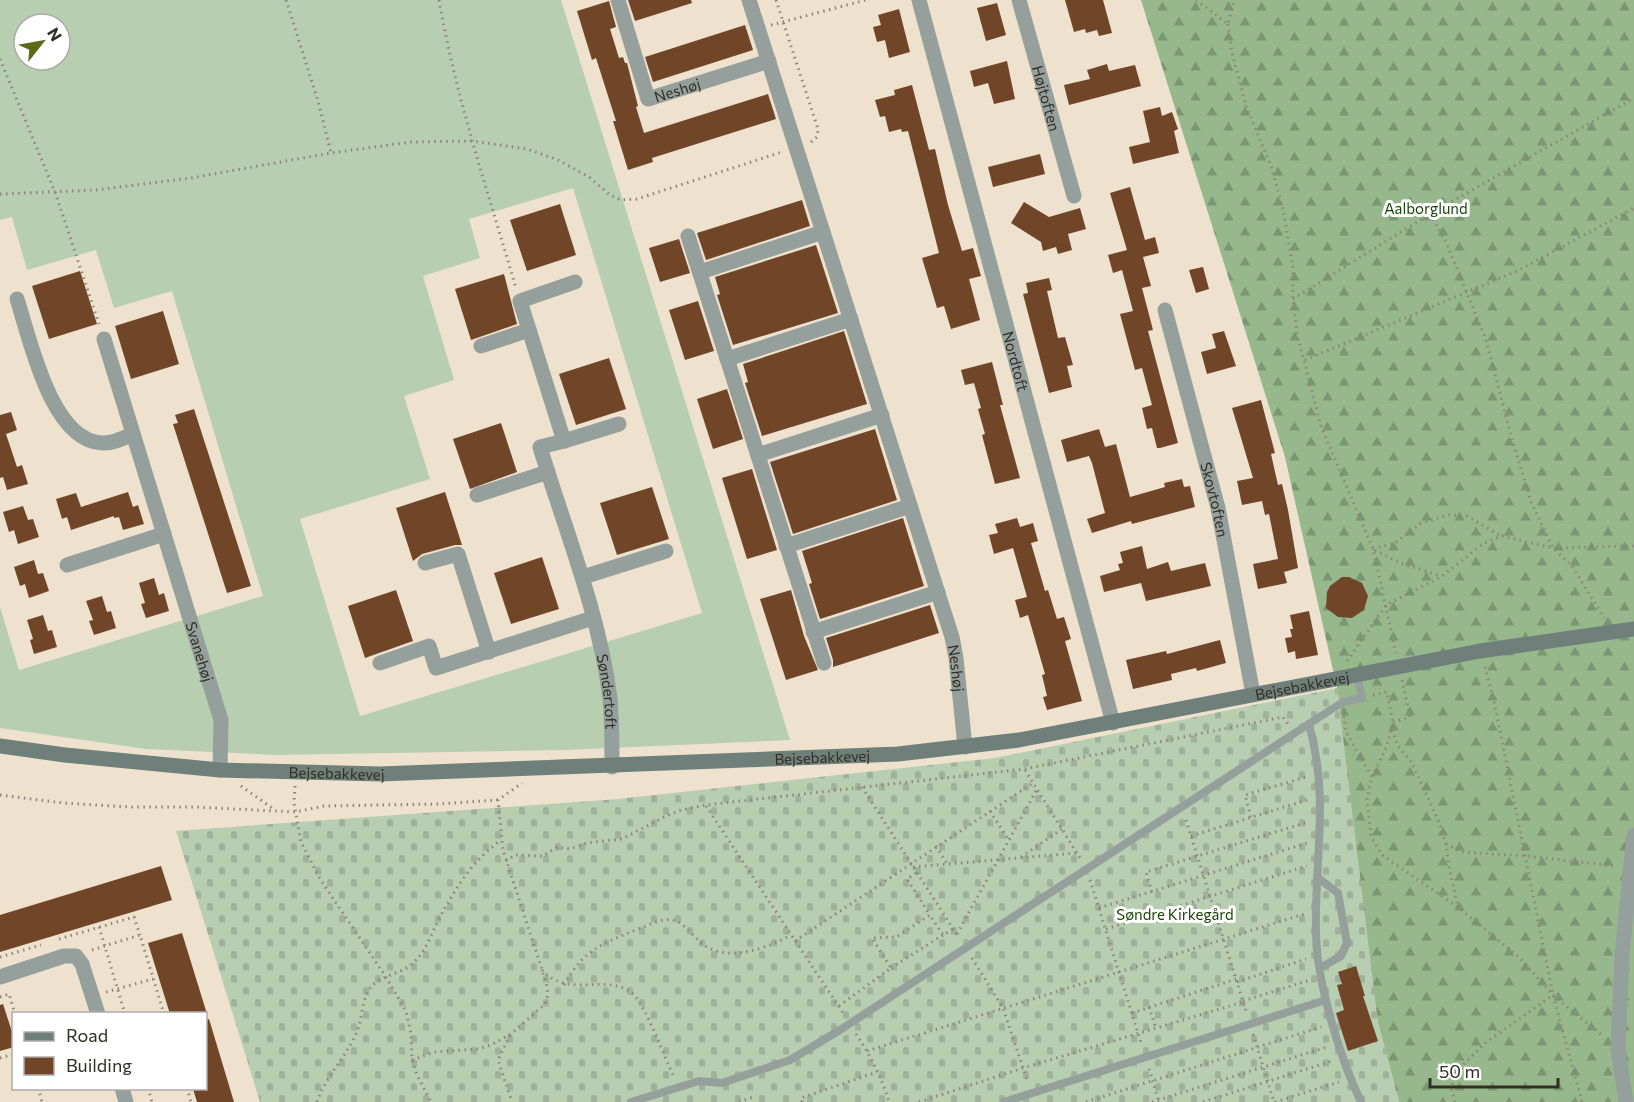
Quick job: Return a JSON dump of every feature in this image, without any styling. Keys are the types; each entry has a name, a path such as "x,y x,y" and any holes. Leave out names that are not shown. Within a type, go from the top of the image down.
{"street":[{"name":"Neshøj","path":"618,0 648,99 768,62"},
{"name":"Neshøj","path":"749,0 938,592 956,658 965,747"},
{"name":"Nordtoft","path":"919,0 1113,723"},
{"name":"Højtoften","path":"1019,0 1074,196"},
{"path":"700,272 823,232"},
{"path":"688,236 824,663"},
{"path":"564,441 520,301 575,282"},
{"path":"17,299 47,391 67,424 81,435 103,444 133,434"},
{"name":"Skovtoften","path":"1165,310 1218,508 1253,694"},
{"path":"728,359 850,319"},
{"path":"481,346 529,330"},
{"name":"Svanehøj","path":"104,339 221,720 220,770"},
{"path":"758,455 882,415"},
{"name":"Søndertoft","path":"612,767 610,698 604,664 583,577 540,447 619,424"},
{"path":"477,495 548,472"},
{"path":"786,546 910,506"},
{"path":"67,566 164,534"},
{"path":"583,577 666,551"},
{"path":"424,563 458,554 489,652"},
{"path":"813,632 938,592"},
{"path":"380,663 429,646 436,668 593,618"},
{"name":"Bejsebakkevej","path":"0,746 65,756 220,770 381,774 612,767 898,754 965,747 1113,723 1338,677 1480,651 1634,629"},
{"path":"1626,1102 1618,1049 1622,955 1634,835"},
{"path":"0,977 64,956 76,956 82,964 97,1012"}],"lane":[{"path":"631,1102 699,1082 722,1083 790,1060 850,1024 1343,702 1362,698 1357,674"},
{"path":"1309,724 1316,748 1321,796 1321,839 1316,910 1320,972 1343,1057 1361,1102"},
{"path":"1318,878 1338,893 1347,943 1341,956 1320,972"},
{"path":"1004,1102 1326,1000"}],"path":[{"path":"286,0 318,101 331,153"},
{"path":"439,0 448,53 520,301"},
{"path":"0,194 96,190 191,178 331,153 411,142 472,141 527,149 558,160 589,177 610,195 621,200 637,199 796,148 810,143 817,137 818,129 776,0"},
{"path":"783,22 866,0"},
{"path":"1196,0 1228,24"},
{"path":"1234,0 1228,24 1232,53 1246,106 1270,166 1283,209 1290,240 1297,334 1321,426 1373,549 1386,605 1410,717 1393,722"},
{"path":"0,59 55,192 104,339"},
{"path":"1293,299 1430,214 1634,98"},
{"path":"1305,360 1517,271 1634,208"},
{"path":"1430,214 1446,242 1486,340 1531,501 1553,548 1572,566 1612,632"},
{"path":"1373,549 1395,543 1419,524 1447,515 1467,516 1502,536 1553,548 1634,546"},
{"path":"1338,677 1344,664 1386,605 1441,576 1484,543 1502,536"},
{"path":"1373,549 1400,564 1441,576"},
{"path":"1480,651 1494,701 1554,995 1582,1102"},
{"path":"1362,698 1387,692 1393,722 1387,746 1372,777 1367,798 1371,836 1382,855 1459,908 1520,958 1554,995 1618,1049"},
{"path":"1343,702 1346,732 1372,777"},
{"path":"506,861 515,855 543,856 557,847 570,849 587,843 622,840 666,816 681,810 706,805 1024,769 1283,717 1295,733"},
{"path":"1392,729 1398,746 1412,763 1439,822 1446,844 1459,908"},
{"path":"1024,769 1087,869 1159,1101"},
{"path":"1251,817 1245,795 1319,772"},
{"path":"795,941 1033,783"},
{"path":"239,784 244,790 275,810"},
{"path":"0,795 64,803 129,807 195,807 296,812 324,806 438,804 498,800 522,784"},
{"path":"295,786 294,803 299,835 306,854 406,1011 411,1033 412,1060 431,1102"},
{"path":"706,805 838,1006 953,928 862,787"},
{"path":"957,934 1037,789"},
{"path":"1191,836 1321,796"},
{"path":"498,800 501,840 506,861 548,994 545,1004 511,1034 498,1060 512,1102"},
{"path":"1182,807 1275,1102 1350,1078"},
{"path":"990,811 1008,839"},
{"path":"1152,892 1146,872 1321,818"},
{"path":"1019,858 1062,830"},
{"path":"1099,909 1321,839"},
{"path":"317,1102 331,1071 352,1043 359,1026 366,994 374,984 414,963 461,880 483,853 501,840"},
{"path":"1446,844 1462,852 1526,856 1630,868"},
{"path":"936,846 947,864"},
{"path":"913,867 1077,854"},
{"path":"1106,929 1319,863"},
{"path":"917,872 907,879 943,935"},
{"path":"867,1051 1316,910"},
{"path":"891,968 872,938 896,937 930,915"},
{"path":"55,941 134,917 163,1012"},
{"path":"564,985 573,968 594,949 605,942 655,922 673,920 682,924 699,942 716,951 736,954 768,947 791,935"},
{"path":"99,927 124,1012"},
{"path":"76,956 140,935"},
{"path":"0,957 44,944"},
{"path":"966,948 1003,1008 1031,1094"},
{"path":"1132,1013 1318,955"},
{"path":"541,968 547,975 564,985 592,984 618,987 634,995 679,1088"},
{"path":"919,1102 1243,1001 1320,972"},
{"path":"118,989 153,979"},
{"path":"0,996 9,994 14,1012"},
{"path":"1455,1102 1451,1088 1457,1071 1485,1043 1554,995"},
{"path":"1149,1007 1156,1028"},
{"path":"1086,1102 1258,1049 1333,1023"},
{"path":"850,1024 885,1086 889,1102"},
{"path":"412,1060 434,1052 478,1049 511,1034"},
{"path":"1152,1102 1339,1043"},
{"path":"1203,1102 1343,1057"},
{"path":"802,1102 801,1098 877,1072"},
{"path":"739,1102 753,1098"}],"green space":[{"path":"0,0 561,0 790,740 565,750 275,755 146,749 0,728 0,607 19,670 263,596 172,291 114,308 96,250 27,270 12,217 0,220","holes":["573,188 702,613 360,716 300,519 430,479 404,396 454,380 423,276 480,258 469,219"]},
{"name":"Aalborglund","path":"1141,0 1634,0 1634,1102 1399,1102 1378,1023 1323,745 1341,717 1337,688 1285,457"},
{"name":"Søndre Kirkegård","path":"1337,688 1378,1023 1399,1102 260,1102 176,831 618,799 995,758"}],"building":[{"path":"628,0 691,0 692,3 635,21"},
{"path":"1065,0 1103,0 1112,33 1099,36 1097,30 1086,33 1085,29 1074,32"},
{"path":"609,1 616,27 610,29 619,58 623,57 627,63 644,133 768,94 776,119 652,158 653,162 628,170 613,121 616,121 596,58 592,60 577,11"},
{"path":"997,3 1006,35 986,41 977,8"},
{"path":"899,9 910,52 889,58 885,40 877,42 873,27 881,25 878,15"},
{"path":"745,25 753,50 653,82 645,57"},
{"path":"1007,61 1015,99 994,104 988,83 974,87 970,71"},
{"path":"1107,64 1109,71 1135,65 1141,86 1069,105 1064,85 1090,79 1087,70"},
{"path":"912,85 929,150 935,149 962,251 973,248 981,276 969,279 980,320 951,329 944,306 937,308 922,258 939,253 908,131 902,132 901,129 889,132 885,116 880,117 875,100 895,95 894,90"},
{"path":"1160,107 1162,116 1172,112 1178,129 1174,131 1179,153 1133,164 1129,147 1150,142 1143,111"},
{"path":"1040,154 1045,174 993,187 988,167"},
{"path":"1130,187 1145,240 1155,237 1159,253 1143,257 1151,286 1142,288 1153,330 1148,331 1178,443 1160,448 1157,448 1152,428 1147,429 1142,408 1152,405 1142,368 1135,370 1120,314 1133,311 1122,270 1113,273 1108,255 1127,250 1110,193"},
{"path":"802,200 810,226 706,260 697,233"},
{"path":"1024,202 1049,217 1080,208 1086,229 1068,234 1072,250 1058,254 1056,247 1043,251 1041,242 1011,223"},
{"path":"560,204 576,255 527,271 510,220"},
{"path":"679,239 690,273 660,282 649,248"},
{"path":"816,245 838,313 733,345 717,295 720,294 715,277"},
{"path":"1203,267 1209,289 1196,293 1189,270"},
{"path":"80,271 97,324 49,339 32,286"},
{"path":"504,274 517,324 471,340 455,289"},
{"path":"1049,278 1052,290 1047,291 1058,338 1065,337 1073,365 1067,366 1072,387 1049,393 1023,294 1028,293 1026,283"},
{"path":"698,301 714,351 685,360 669,310"},
{"path":"163,311 179,364 131,379 115,326"},
{"path":"844,331 867,404 762,436 745,383 748,382 743,364"},
{"path":"1224,331 1236,366 1207,374 1201,352 1216,348 1212,334"},
{"path":"609,358 626,409 576,425 559,374"},
{"path":"992,362 1003,405 1000,405 1020,478 995,484 982,435 985,434 978,409 981,408 974,383 965,385 961,370"},
{"path":"727,389 743,439 713,449 697,399"},
{"path":"1261,400 1275,453 1271,454 1278,485 1282,484 1288,510 1298,568 1284,572 1287,583 1258,589 1253,564 1278,559 1269,514 1265,515 1262,501 1242,505 1237,481 1253,478 1232,408"},
{"path":"194,409 251,586 227,593 173,424 178,423 175,415"},
{"path":"11,412 17,430 6,434 17,467 22,465 28,484 7,490 3,477 0,478 0,415"},
{"path":"501,423 517,472 470,489 453,439"},
{"path":"875,429 897,500 793,534 770,462"},
{"path":"1099,429 1105,447 1116,444 1130,497 1165,487 1164,483 1182,479 1184,487 1190,486 1195,507 1132,524 1131,521 1092,533 1087,519 1105,513 1092,463 1089,456 1067,462 1061,440"},
{"path":"752,469 777,550 747,559 722,478"},
{"path":"652,487 669,539 617,555 600,503"},
{"path":"128,492 133,507 138,505 144,524 123,530 119,517 114,518 114,516 71,530 67,517 62,519 56,499 76,493 81,507"},
{"path":"445,492 462,545 422,554 413,561 396,508"},
{"path":"23,506 28,520 33,519 39,537 18,544 14,530 9,532 3,512"},
{"path":"903,518 924,586 820,619 802,551"},
{"path":"1017,518 1020,527 1033,523 1038,541 1031,543 1045,591 1048,590 1057,619 1064,617 1071,639 1065,641 1082,701 1047,710 1043,697 1047,696 1042,675 1045,674 1028,615 1020,618 1015,600 1027,597 1013,548 994,554 989,535 998,533 995,524"},
{"path":"1142,546 1147,569 1168,562 1171,571 1205,563 1211,586 1146,601 1141,583 1104,592 1100,576 1120,570 1118,564 1123,563 1120,552"},
{"path":"542,557 559,609 511,624 494,573"},
{"path":"34,560 38,574 43,573 49,591 29,598 25,584 20,586 14,567"},
{"path":"1342,577 1349,577 1362,583 1368,596 1364,610 1352,618 1338,617 1326,608 1327,592 1330,586"},
{"path":"154,578 159,595 164,593 169,611 146,618 141,604 145,603 139,583"},
{"path":"396,590 413,641 365,658 348,606"},
{"path":"791,590 804,636 818,670 786,680 760,599"},
{"path":"102,596 107,612 111,611 116,628 94,635 89,621 93,620 86,601"},
{"path":"930,605 939,633 833,667 826,638"},
{"path":"1309,611 1318,655 1296,659 1295,651 1288,653 1285,638 1292,637 1290,615"},
{"path":"43,615 48,631 52,630 57,647 34,654 30,640 33,639 27,620"},
{"path":"1220,640 1226,663 1197,671 1196,668 1171,674 1172,680 1133,689 1126,660 1166,651 1167,654"},
{"path":"161,866 172,900 0,952 0,915"},
{"path":"182,933 206,1012 169,1012 148,943"},
{"path":"1356,966 1378,1041 1348,1051 1336,1013 1344,1010 1337,985 1342,984 1338,972"},
{"path":"3,1004 12,1032 12,1048 0,1051 0,1005"},
{"path":"209,1019 234,1102 197,1102 193,1090 207,1090 207,1020"}]}
